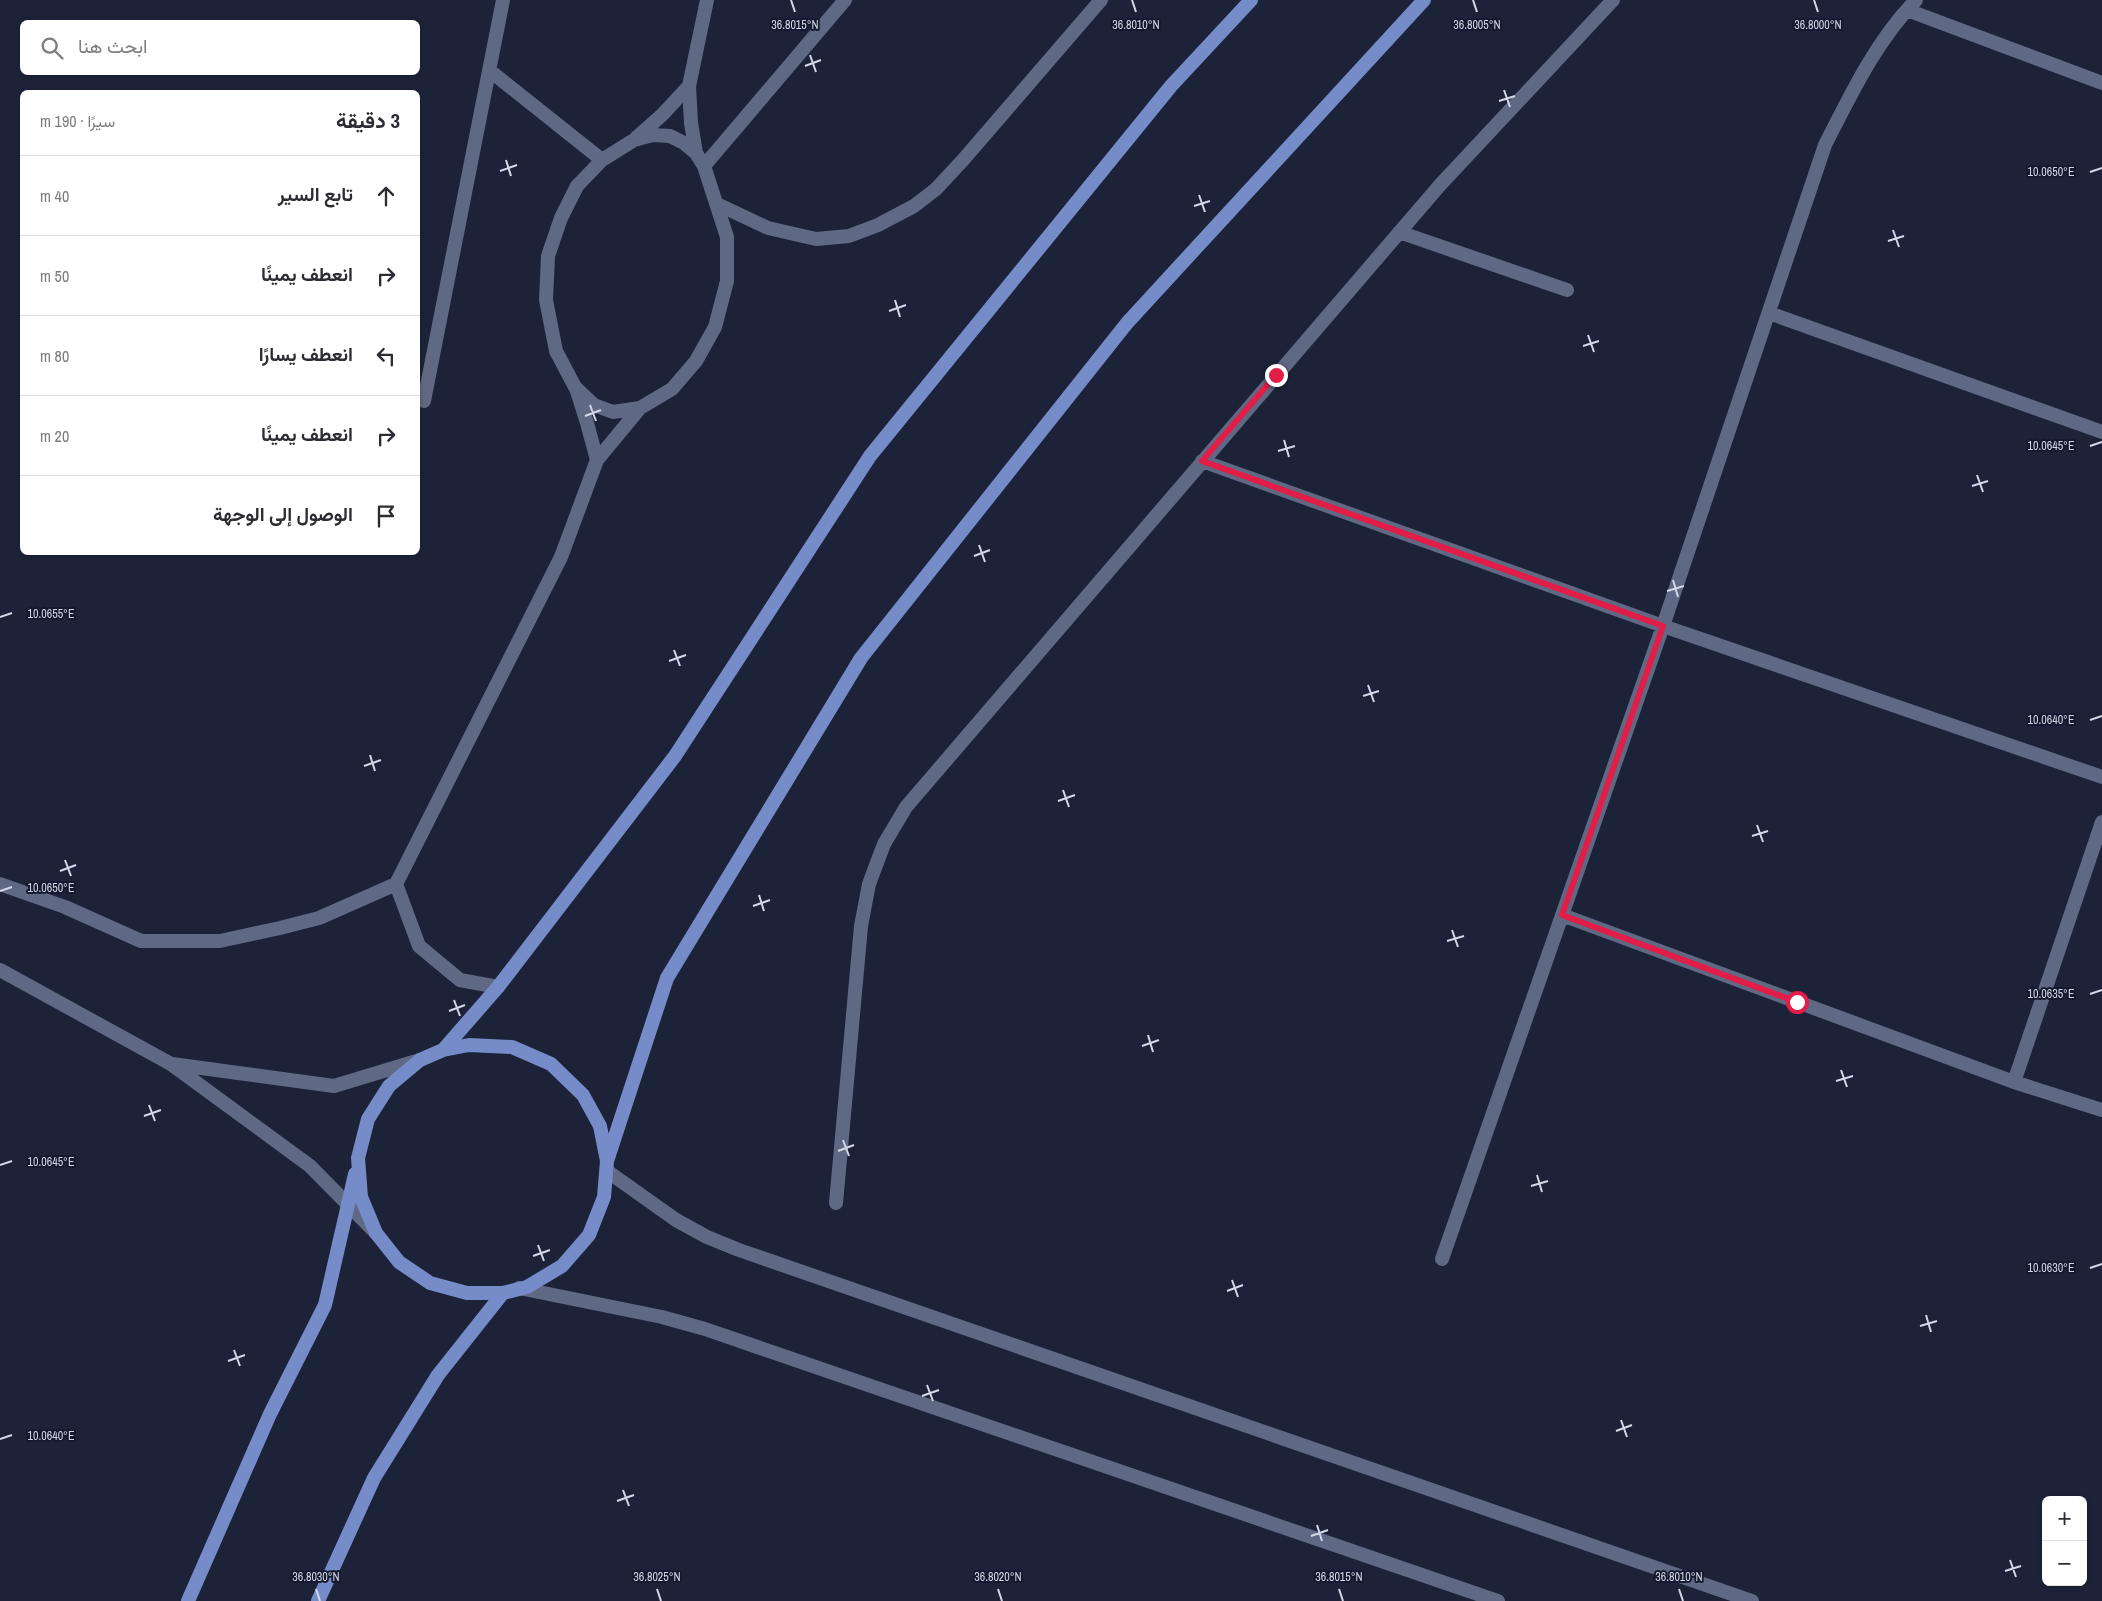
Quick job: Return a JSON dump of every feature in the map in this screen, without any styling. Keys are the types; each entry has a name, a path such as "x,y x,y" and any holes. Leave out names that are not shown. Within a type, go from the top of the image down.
{"highway":[{"path":"444,1050 498,988 676,756 870,456 1171,86 1252,0"},
{"path":"358,1158 361,1197 376,1233 399,1262 430,1282 466,1293 503,1292 527,1286 562,1266 589,1235 604,1197 607,1166 667,978 861,658 1127,322 1424,0"},
{"path":"188,1601 270,1414 325,1305 368,1119 389,1086 420,1060 444,1050 469,1044 512,1047 551,1064 583,1095 600,1126 607,1166"},
{"path":"318,1601 374,1478 438,1375 503,1292"}],"street":[{"path":"424,400 502,0"},
{"path":"696,153 691,123 689,86 707,0"},
{"path":"704,166 845,0"},
{"path":"717,204 768,228 816,239 849,236 878,225 914,206 936,189 963,160 1101,0"},
{"path":"836,1203 861,926 869,884 884,844 906,807 1090,595 1202,461 1440,185 1613,0"},
{"path":"1442,1259 1663,626 1825,145 1860,74 1911,5 2102,83"},
{"path":"489,70 602,160"},
{"path":"597,460 575,386 556,351 546,300 548,256 560,218 577,186 602,160 634,140 662,115 689,86"},
{"path":"0,884 65,907 141,941 220,941 319,918 396,884 561,557 597,460 640,408 672,389 696,361 715,327 726,281 727,237 704,166 696,153 684,143 670,136 652,135 634,140"},
{"path":"1399,232 1567,290"},
{"path":"1769,314 2102,432"},
{"path":"575,386 594,405 613,412 640,408"},
{"path":"1202,461 1663,626 2102,777"},
{"path":"2014,1082 2102,822"},
{"path":"396,884 419,946 460,980 498,988"},
{"path":"1562,915 2014,1082 2102,1110"},
{"path":"0,970 171,1064 310,1166 376,1233"},
{"path":"171,1064 334,1086 420,1060"},
{"path":"607,1166 676,1220 707,1237 739,1250 1752,1601"},
{"path":"519,1288 662,1317 705,1329 1498,1601"}],"route":[{"path":"1276,375 1202,461 1663,626 1562,915 1797,1002"}]}
